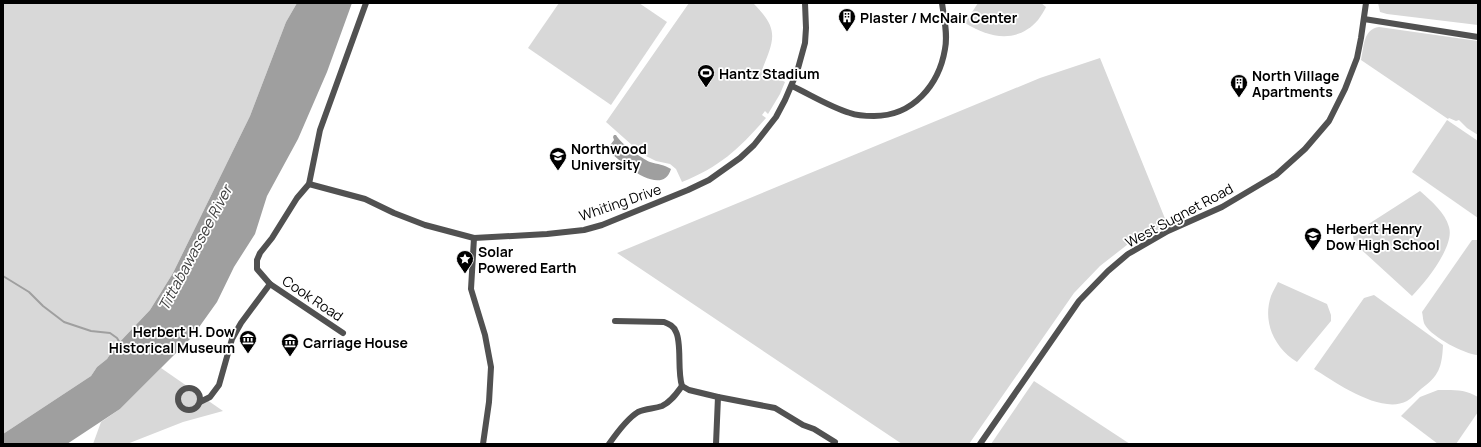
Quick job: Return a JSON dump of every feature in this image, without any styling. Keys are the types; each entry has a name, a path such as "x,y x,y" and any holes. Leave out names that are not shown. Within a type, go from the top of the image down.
{"street":[{"path":"309,184 320,130 366,3"},
{"name":"Whiting Drive","path":"309,184 365,200 425,225 474,238 547,234 584,230 620,218 709,180 725,170 754,145 776,117 792,86 800,65 805,43 805,3"},
{"path":"792,86 851,114 878,116 894,114 905,109 914,104 927,92 941,66 946,47 942,3"},
{"name":"West Sugnet Road","path":"980,444 1079,301 1108,271 1134,250 1168,231 1222,207 1276,175 1305,149 1329,121 1345,89 1357,58 1366,3"},
{"path":"1364,19 1478,37"},
{"name":"Cook Road","path":"309,184 297,198 272,238 260,253 257,260 257,269 270,284 343,333"},
{"path":"474,238 471,289 485,336 491,367 489,402 483,444"},
{"path":"200,402 210,397 219,385 235,334 241,323 270,284"},
{"path":"615,321 664,322 671,325 678,338 680,378 682,386 689,390 775,408 835,442"},
{"path":"608,444 636,413 647,408 662,406 672,399 682,386"},
{"path":"716,444 718,397"}],"shaded area":[{"path":"3,3 297,3 286,22 250,116 173,273 150,310 115,347 107,359 97,367 91,376 3,434"},
{"path":"559,3 639,3 667,22 611,105 528,48"},
{"name":"Hantz Stadium","path":"689,3 753,3 767,20 771,27 772,34 770,50 762,70 785,82 780,94 768,114 765,111 762,115 766,118 747,139 728,156 708,170 682,182 676,169 670,164 656,161 642,154 606,122"},
{"path":"978,3 1041,3 1046,7 1038,20 1030,28 1021,33 1003,36 984,32 965,23"},
{"path":"1378,3 1478,3 1478,25 1387,14 1380,12"},
{"path":"1379,27 1478,41 1478,135 1467,128 1459,120 1456,121 1449,118 1448,119 1361,60 1367,35 1374,28"},
{"path":"1100,58 1168,226 1132,241 1100,266 1074,293 969,444 902,444 617,253 1040,78"},
{"path":"1447,120 1478,141 1478,218 1412,172"},
{"path":"1420,191 1444,216 1449,227 1450,235 1448,244 1438,264 1412,296 1354,243 1353,234"},
{"path":"1472,240 1478,240 1478,355 1465,352 1434,335 1425,325 1422,312"},
{"path":"1278,282 1327,304 1331,315 1331,321 1297,362 1282,350 1272,334 1269,325 1268,316 1271,296"},
{"path":"1374,295 1443,345 1442,359 1436,375 1409,400 1396,404 1384,404 1359,395 1346,389 1314,369 1364,298"},
{"path":"161,368 223,411 183,422 127,444 93,444 101,422 120,409"},
{"path":"1034,381 1130,444 991,444"},
{"path":"1438,390 1464,391 1478,397 1478,412 1456,444 1438,444 1401,416 1420,397"}],"water":[{"name":"Tittabawassee River","path":"297,3 352,3 327,72 298,139 267,196 255,234 234,267 217,302 192,337 120,409 67,444 3,444 3,434 91,376 97,367 107,359 115,347 150,310 173,273 250,116 286,22"},
{"path":"614,135 616,135 627,146 650,162 671,169 666,177 659,180 650,179 640,175 621,162 608,150 614,140"}],"waterway":[{"path":"3,276 29,292 43,306 64,322 91,331 110,333 117,338 120,343"}],"place":[{"name":"Plaster / McNair Center","path":"847,32"},
{"name":"Hantz Stadium","path":"706,88"},
{"name":"North Village Apartments","path":"1239,98"},
{"name":"Northwood University","path":"558,171"},
{"name":"Herbert Henry Dow High School","path":"1313,251"},
{"name":"Solar Powered Earth","path":"465,274"},
{"name":"Herbert H. Dow Historical Museum","path":"248,354"},
{"name":"Carriage House","path":"290,357"}]}
